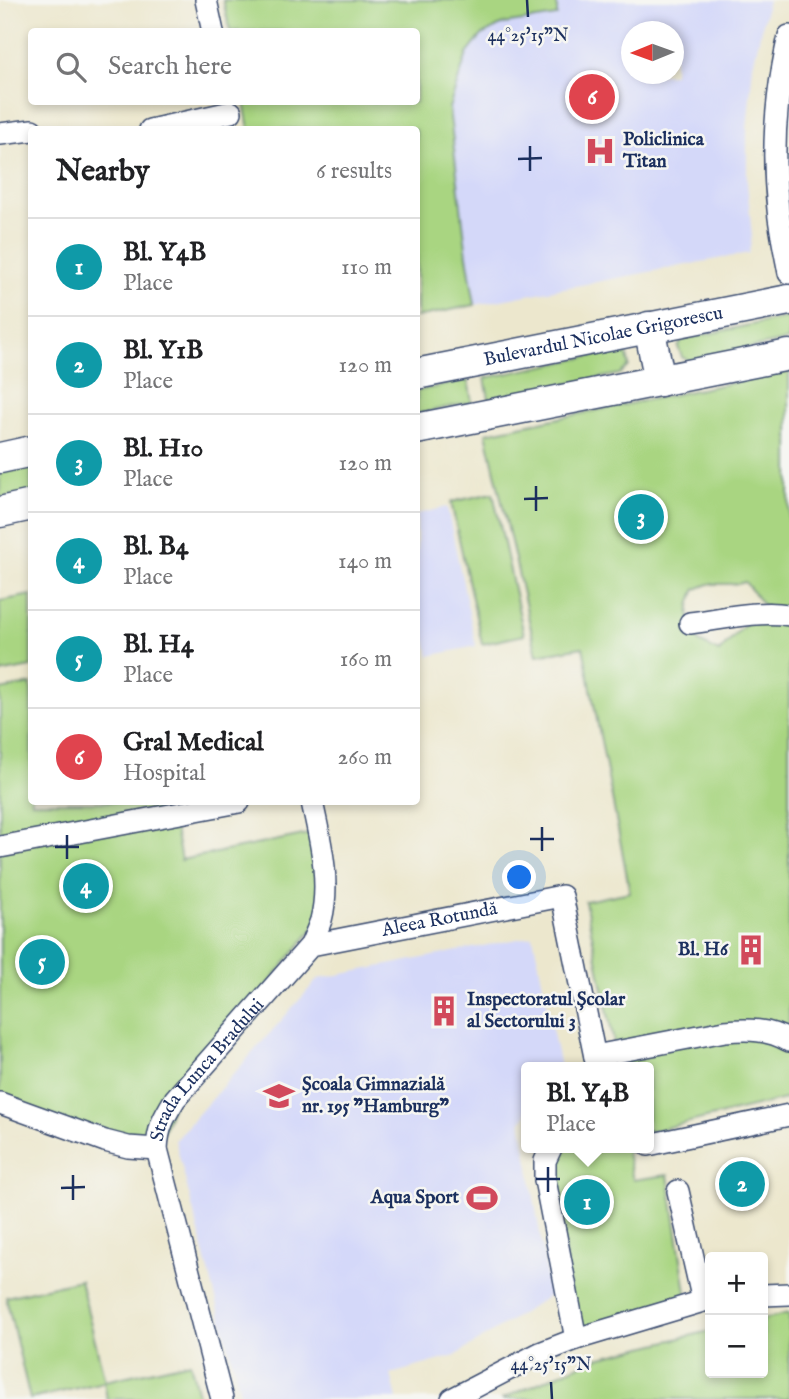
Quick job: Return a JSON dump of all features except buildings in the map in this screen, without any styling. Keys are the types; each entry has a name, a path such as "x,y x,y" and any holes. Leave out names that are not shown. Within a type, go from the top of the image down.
{"main road":[{"name":"Bulevardul Nicolae Grigorescu","path":"420,373 789,300"},
{"path":"649,327 660,381"},
{"path":"420,428 789,355"},
{"path":"0,458 28,452"},
{"path":"0,512 28,506"}],"street":[{"path":"206,0 212,28"},
{"path":"789,36 781,71 775,128 775,159 778,211 789,273"},
{"path":"170,126 231,114"},
{"path":"0,134 28,131"},
{"path":"690,623 755,614 789,615"},
{"path":"0,847 223,805"},
{"name":"Strada Lunca Bradului","path":"222,1399 157,1149 158,1134 175,1099 311,946 321,919 324,895 324,870 313,805"},
{"name":"Aleea Rotundă","path":"311,946 562,896 596,1062"},
{"path":"596,1062 725,1031 767,1031 789,1041"},
{"path":"0,1103 105,1141 128,1147 157,1149"},
{"path":"654,1144 789,1115"},
{"path":"549,1153 545,1161 545,1180 576,1339"},
{"path":"678,1191 705,1296"},
{"path":"768,1295 789,1294"},
{"path":"452,1399 540,1353 576,1339 705,1300"}],"shaded area":[{"name":"Policlinica Titan","path":"557,0 768,0 753,65 747,129 747,182 752,236 749,253 475,305 448,108 467,54 482,35 503,24 557,16"},
{"path":"447,507 476,646 429,656 420,612 420,513"},
{"path":"533,936 559,1062 521,1062 521,1153 526,1153 549,1296 455,1356 391,1374 397,1399 242,1399 175,1140 318,979"}],"green space":[{"path":"223,0 557,0 557,16 503,24 482,35 467,54 449,108 475,305 420,316 420,126 248,126 245,105 420,105 420,28 229,28"},
{"path":"789,317 789,340 689,361 682,357 678,347 683,339"},
{"path":"616,351 627,354 629,366 620,374 489,399 485,378"},
{"path":"789,371 789,610 763,605 745,582 709,584 696,589 689,610 699,642 719,652 755,614 789,615 789,1098 654,1131 654,1062 618,1062 585,901 630,892 583,647 537,655 486,433"},
{"path":"468,380 472,402 420,413 420,390"},
{"path":"28,468 28,493 0,498 0,473"},
{"path":"493,493 524,635 482,644 451,502"},
{"path":"28,596 28,668 0,673 0,601"},
{"path":"28,685 28,805 222,805 172,814 181,860 318,832 321,919 175,1099 157,1149 0,1103 0,690"},
{"path":"552,1153 627,1153 633,1180 668,1175 688,1305 576,1339"},
{"path":"80,1280 105,1381 190,1362 199,1399 107,1399 104,1382 30,1399 6,1297"},
{"path":"789,1313 789,1399 502,1399 593,1359 705,1332 705,1378 768,1378 768,1318"}],"place":[{"name":"Gral Medical","path":"592,97"},
{"name":"Policlinica Titan","path":"600,151"},
{"name":"Bl. H10","path":"641,517"},
{"name":"Bl. B4","path":"86,886"},
{"name":"Bl. H6","path":"751,950"},
{"name":"Bl. H4","path":"42,962"},
{"name":"Inspectoratul Școlar al Sectorului 3","path":"444,1011"},
{"name":"Școala Gimnazială nr. 195 \"Hamburg\"","path":"279,1096"},
{"name":"Bl. Y1B","path":"742,1184"},
{"name":"Aqua Sport","path":"482,1198"},
{"name":"Bl. Y4B","path":"587,1202"}]}
